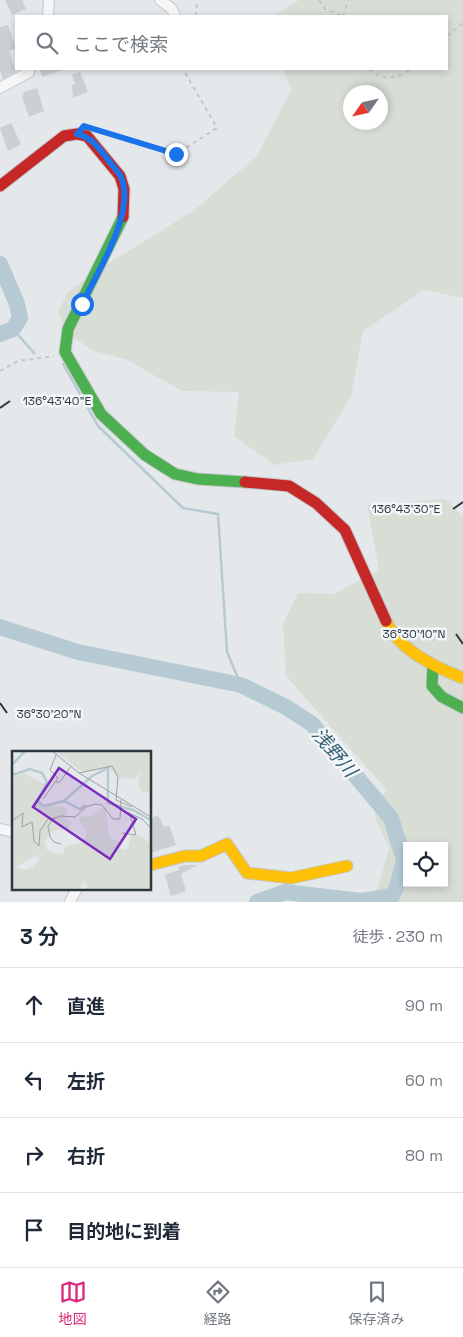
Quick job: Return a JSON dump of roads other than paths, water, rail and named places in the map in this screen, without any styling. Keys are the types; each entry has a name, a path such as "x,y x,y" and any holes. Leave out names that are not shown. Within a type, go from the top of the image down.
{"street":[{"path":"48,15 49,0"},
{"path":"160,0 172,9 175,15"},
{"path":"0,88 29,72 29,70"},
{"path":"2,181 64,136 77,134 87,136 120,176 124,189 124,214 68,329 65,352 101,414 145,455 175,474 198,480 268,483 289,486 316,503 345,530 392,634 433,666 463,678"},
{"path":"433,666 432,686 442,697 463,708"},
{"path":"151,864 185,856 201,856 227,844 247,873 290,878 347,866"},
{"path":"70,902 76,889"}],"waterway":[{"name":"浅野川","path":"0,264 17,304 20,318 13,329 0,334"},
{"path":"13,329 34,353"},
{"path":"63,364 98,426 183,508 218,514 227,652 241,685"},
{"name":"浅野川","path":"0,627 78,652 241,685 286,707 312,724 391,818 404,860 397,886 392,896 361,901 285,892 257,902"}]}
